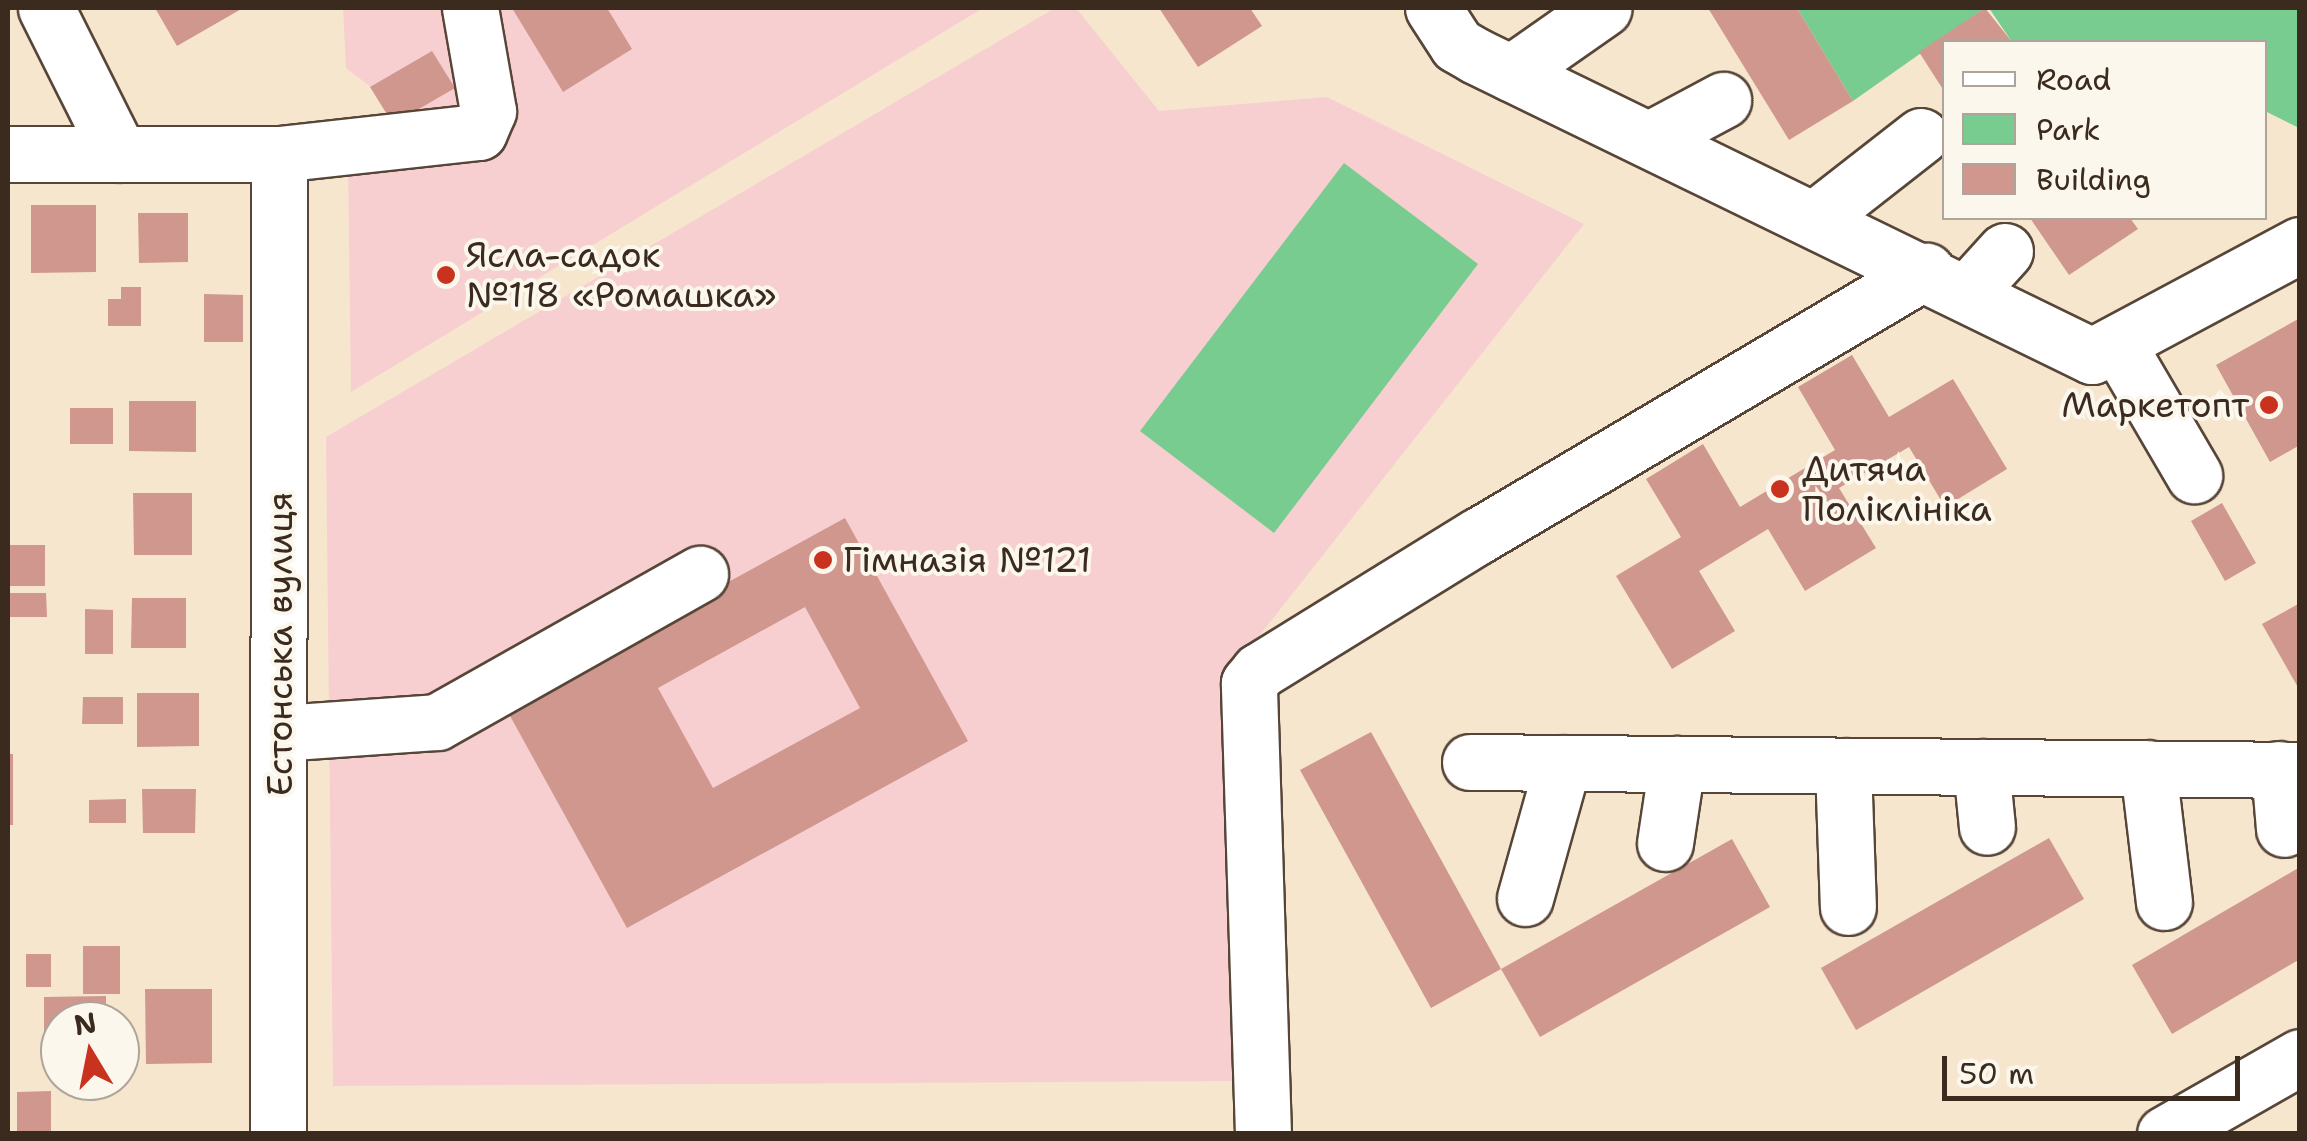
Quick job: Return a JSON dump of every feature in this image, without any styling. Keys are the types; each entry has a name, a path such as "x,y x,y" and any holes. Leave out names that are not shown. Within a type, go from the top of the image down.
{"street":[{"path":"46,8 118,154"},
{"path":"8,154 280,154 479,132 488,111 470,8"},
{"path":"1433,8 1457,45 2092,356 2300,246"},
{"path":"1511,73 1604,8"},
{"path":"1650,139 1723,100"},
{"path":"1816,218 1921,136"},
{"name":"Естонська вулиця","path":"278,1134 280,154"},
{"path":"1263,1134 1249,683 1259,670 1478,536 2005,251"},
{"path":"2118,345 2194,476"},
{"path":"280,733 437,722 700,574"},
{"path":"1470,762 2289,769 2284,829"},
{"path":"1525,898 1563,763"},
{"path":"1665,843 1676,764"},
{"path":"1843,766 1848,908"},
{"path":"1981,767 1986,828"},
{"path":"2148,768 2164,902"},
{"path":"2165,1134 2300,1057"}],"shaded area":[{"name":"Ясла-садок №118 «Ромашка»","path":"343,8 983,8 351,392 348,158 393,124 371,87 346,68"},
{"name":"Гімназія №121","path":"1055,8 1076,8 1159,111 1327,97 1584,224 1222,683 1241,1081 333,1086 326,437"}],"green space":[{"path":"1797,8 1985,8 1853,101"},
{"path":"1989,8 2299,8 2299,128 2267,112 2267,40 2011,40"},
{"path":"1344,163 1478,264 1274,533 1140,431"}],"building":[{"path":"155,8 243,8 177,46"},
{"path":"512,8 607,8 632,49 563,92"},
{"path":"1159,8 1250,8 1262,26 1198,67"},
{"path":"1708,8 1797,8 1853,101 1789,140"},
{"path":"1985,8 2010,40 1942,40 1942,88 1919,52"},
{"path":"432,51 455,88 393,124 370,87"},
{"path":"31,205 96,205 96,272 31,273"},
{"path":"138,213 188,213 188,262 139,263"},
{"path":"2031,220 2131,220 2138,229 2069,275"},
{"path":"121,287 141,287 141,326 108,326 108,299 121,299"},
{"path":"204,294 243,295 243,342 204,342"},
{"name":"Маркетопт","path":"2300,318 2300,445 2270,462 2216,365"},
{"path":"1852,355 1889,417 1953,379 2007,469 1945,507 1909,447 1839,488 1876,548 1805,591 1768,529 1699,571 1735,631 1672,669 1616,576 1681,537 1646,479 1703,444 1740,507 1835,450 1798,387"},
{"path":"129,401 196,401 196,452 129,451"},
{"path":"70,408 113,408 113,444 70,444"},
{"path":"133,493 192,493 192,555 134,555"},
{"path":"2222,503 2256,563 2225,581 2191,521"},
{"path":"845,518 968,741 627,928 504,705","holes":["805,607 860,708 713,788 658,688"]},
{"path":"8,545 45,545 45,586 8,586"},
{"path":"8,593 46,593 47,617 8,617"},
{"path":"132,598 186,598 186,648 131,648"},
{"path":"2300,603 2300,691 2262,624"},
{"path":"85,609 113,610 113,654 85,654"},
{"path":"137,693 199,693 199,746 137,747"},
{"path":"83,697 123,697 123,724 82,724"},
{"path":"1371,732 1501,969 1431,1008 1300,770"},
{"path":"8,754 13,754 13,825 8,825"},
{"path":"142,789 196,789 195,833 143,833"},
{"path":"126,799 126,823 89,823 89,800"},
{"path":"2049,838 2084,899 1856,1030 1821,968"},
{"path":"1732,839 1770,907 1540,1037 1501,969"},
{"path":"2300,867 2300,959 2172,1034 2132,965"},
{"path":"83,946 120,946 120,994 83,994"},
{"path":"26,954 51,954 51,987 26,987"},
{"path":"145,989 212,989 212,1063 146,1064"},
{"path":"106,996 106,1001 44,1001 44,997"},
{"path":"40,1091 40,1101 51,1101 51,1134 17,1134 17,1092"}],"place":[{"name":"Ясла-садок №118 «Ромашка»","path":"446,275"},
{"name":"Маркетопт","path":"2269,405"},
{"name":"Дитяча Поліклініка","path":"1780,489"},
{"name":"Гімназія №121","path":"823,560"}]}
